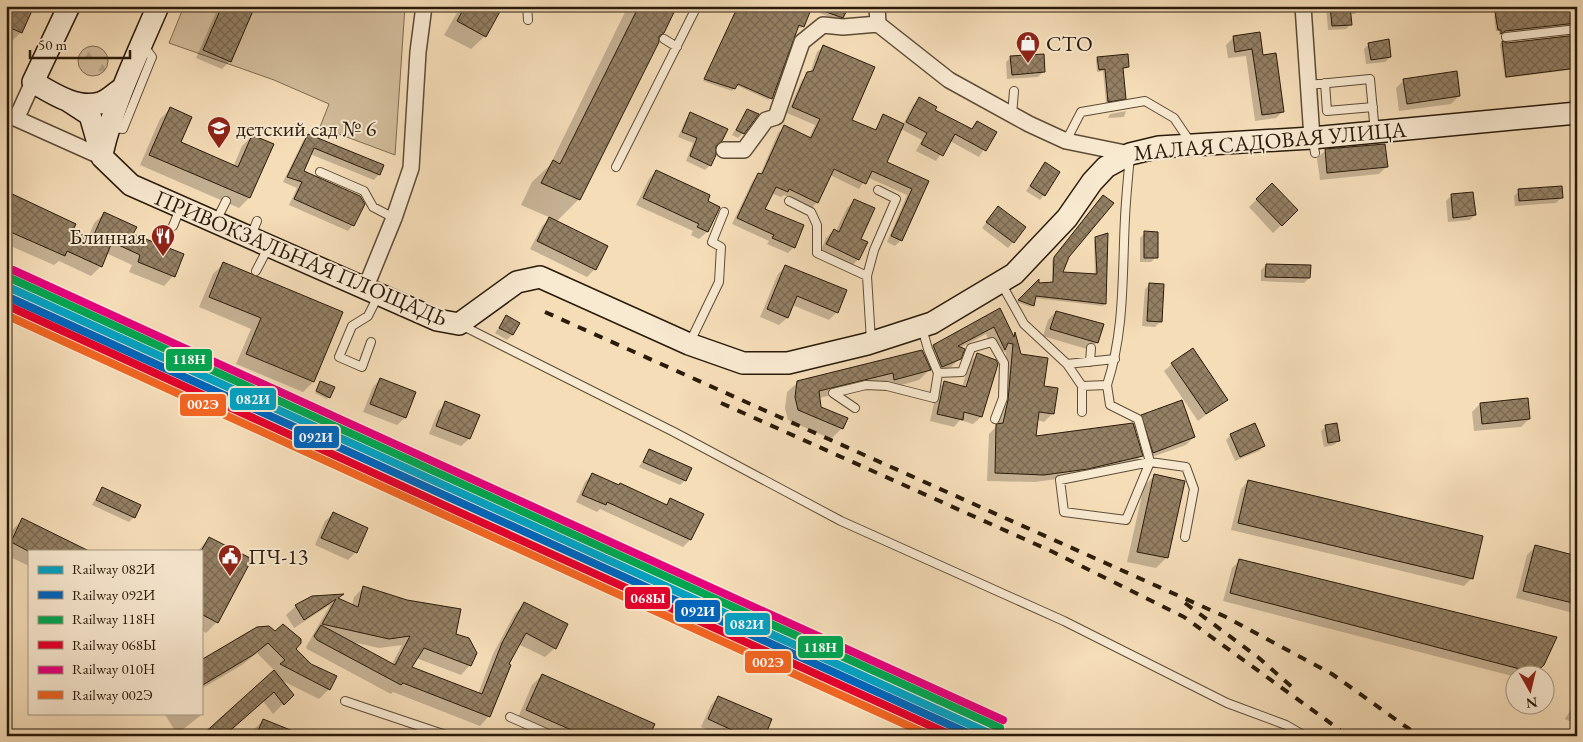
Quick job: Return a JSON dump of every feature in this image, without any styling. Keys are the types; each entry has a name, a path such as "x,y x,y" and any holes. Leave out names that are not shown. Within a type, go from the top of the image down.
{"street":[{"path":"102,157 108,128 158,6"},
{"path":"372,292 411,168 418,52 424,6"},
{"path":"724,150 744,150 766,120 776,117 802,42 823,26 843,27 878,24 877,6"},
{"path":"1303,6 1314,145"},
{"name":"ПРИВОКЗАЛЬНАЯ ПЛОЩАДЬ","path":"62,13 30,75 12,116 102,157 131,185 177,217 215,222 259,235 372,292 437,320 459,324 516,282 540,277 690,344 743,364 788,362 872,343 932,322 1014,274 1067,218 1092,182 1106,167 1130,154"},
{"name":"МАЛАЯ САДОВАЯ УЛИЦА","path":"878,24 949,80 1012,115 1066,141 1130,154 1159,147 1314,145 1382,132 1577,113"},
{"path":"30,75 90,115 102,157"},
{"path":"66,100 90,105 102,103 123,88"}],"lane":[{"path":"527,6 528,20"},
{"path":"616,167 697,6"},
{"path":"1506,37 1577,29"},
{"path":"664,39 676,47"},
{"path":"108,128 123,129 152,57 142,44"},
{"path":"1308,84 1370,79 1374,122 1382,132"},
{"path":"1325,83 1328,111 1373,106"},
{"path":"1012,115 1014,90"},
{"path":"1066,141 1081,112 1145,101 1174,118 1194,146"},
{"path":"1130,154 1125,216 1121,328 1115,359 1107,385 1110,405 1138,419 1150,462 1126,520 1064,512 1060,480 1150,462 1186,467 1194,489 1185,537"},
{"path":"320,172 364,191 373,207 394,218"},
{"path":"872,343 867,276 874,250 896,199 878,190"},
{"path":"789,200 811,212 817,225 817,253 867,276"},
{"path":"215,222 226,201"},
{"path":"690,344 719,282 721,248 712,242 724,212"},
{"path":"256,271 259,235"},
{"path":"1000,282 1024,324 1067,364 1082,386 1082,412"},
{"path":"371,342 362,367 339,357 352,326 368,316 372,292"},
{"path":"459,324 674,432 841,521 1064,621 1227,703 1286,725 1305,736"},
{"path":"855,408 833,393 866,385 880,386 934,398 938,372 928,349 922,326"},
{"path":"938,372 962,372 972,348 992,342 1004,363 1003,398 995,419"},
{"path":"1090,362 1091,348"},
{"path":"1067,364 1115,359"},
{"path":"1082,386 1107,385"},
{"path":"345,701 449,736"},
{"path":"510,717 553,736"}],"green space":[{"path":"184,6 405,6 395,155 320,127 329,104 274,80 169,43"},
{"path":"93,46 99,47 107,55 107,67 99,75 93,76 87,75 79,67 78,61 79,55 87,47"}],"building":[{"path":"11,6 34,6 22,33 6,26 6,17"},
{"path":"222,6 236,6 252,13 231,62 203,50"},
{"path":"465,6 503,6 486,37 457,21"},
{"path":"639,6 677,6 664,33 659,36 659,42 580,200 541,183 553,160 560,164"},
{"path":"738,6 849,6 843,18 812,7 804,27 799,25 772,99 738,84 735,89 704,79"},
{"path":"1330,6 1350,6 1352,25 1332,26"},
{"path":"1540,6 1577,6 1577,23 1505,31 1501,34 1501,30 1498,30 1495,12"},
{"path":"1260,32 1263,55 1276,53 1284,112 1262,115 1252,49 1235,52 1233,36"},
{"path":"1577,35 1577,68 1506,77 1502,41 1507,43"},
{"path":"1389,39 1391,57 1371,60 1368,43"},
{"path":"823,45 875,67 852,120 876,130 883,114 904,124 887,162 929,181 902,241 891,236 912,189 872,171 866,184 834,169 818,203 789,189 788,192 776,187 765,209 804,225 795,248 772,238 774,235 737,218 758,173 762,174 784,125 811,138 820,119 792,107 807,72 813,71"},
{"name":"СТО","path":"1044,54 1045,72 1012,75 1010,56"},
{"path":"1128,54 1129,67 1123,68 1126,99 1108,102 1105,69 1099,70 1097,57"},
{"path":"1457,71 1460,96 1407,104 1403,79"},
{"path":"919,97 937,107 935,110 972,129 977,121 997,132 986,151 955,134 943,156 921,144 927,133 906,122"},
{"path":"170,107 192,117 181,142 238,167 252,135 274,144 250,198 149,155"},
{"path":"747,109 759,114 744,134 736,130"},
{"path":"690,112 728,129 722,141 716,146 716,155 711,166 690,156 697,138 682,132"},
{"path":"308,134 384,165 380,175 314,148 304,171 360,196 365,204 354,226 294,199 302,182 287,177"},
{"path":"1385,144 1388,167 1327,173 1325,149"},
{"path":"1045,162 1060,172 1045,196 1030,186"},
{"path":"656,170 710,195 708,201 720,207 708,232 697,227 699,224 643,198"},
{"path":"1272,183 1298,210 1282,226 1256,199"},
{"path":"1562,186 1563,198 1519,201 1518,189"},
{"path":"6,191 76,224 73,230 92,239 104,212 137,227 133,234 184,254 175,277 138,262 140,255 112,242 102,267 67,251 65,256 6,230"},
{"path":"1473,192 1476,215 1453,218 1451,194"},
{"path":"1103,195 1114,203 1069,257 1063,272 1097,274 1095,237 1108,233 1106,304 1036,296 1034,306 1018,300 1039,279 1039,283 1053,282 1054,257"},
{"path":"854,199 875,208 861,239 868,242 859,260 826,244 834,229 839,232"},
{"path":"998,206 1026,227 1014,243 986,222"},
{"path":"549,217 608,246 596,270 537,241"},
{"path":"1144,231 1158,232 1158,258 1144,258"},
{"path":"223,262 343,312 314,382 246,354 261,318 209,297"},
{"path":"1266,264 1311,265 1310,278 1265,277"},
{"path":"785,265 847,290 838,313 797,296 788,318 767,309"},
{"path":"1149,283 1164,284 1162,322 1147,321"},
{"path":"1000,308 1014,337 1015,332 1021,354 1048,358 1044,386 1058,388 1054,414 1039,412 1036,436 1133,423 1143,456 1088,469 1044,475 995,473 996,424 1003,423 1008,400 1013,344 1008,343 1005,350 994,327 958,346 965,349 961,359 942,367 933,345"},
{"path":"1056,311 1104,324 1098,343 1050,329"},
{"path":"506,315 520,323 513,335 499,328"},
{"path":"1193,348 1228,400 1206,414 1171,363"},
{"path":"922,350 931,370 894,380 893,373 819,391 821,407 848,418 843,429 798,410 795,397 797,381"},
{"path":"977,353 996,360 998,364 982,417 964,412 963,420 937,414 944,381 966,387"},
{"path":"380,378 416,392 406,418 370,404"},
{"path":"320,381 335,387 330,398 316,391"},
{"path":"1528,398 1530,419 1482,424 1480,403"},
{"path":"1182,400 1195,437 1153,453 1141,415"},
{"path":"445,401 480,415 470,439 436,426"},
{"path":"1255,423 1265,446 1240,457 1230,434"},
{"path":"1337,423 1340,441 1328,443 1325,425"},
{"path":"649,449 692,468 686,481 643,462"},
{"path":"592,473 619,485 620,483 667,505 670,498 704,514 691,540 607,502 606,505 582,495"},
{"path":"1154,474 1185,481 1168,558 1137,552"},
{"path":"1248,480 1483,536 1473,579 1238,523"},
{"path":"102,487 141,505 135,518 96,500"},
{"path":"333,512 368,528 357,553 321,538"},
{"path":"22,518 87,550 28,551 11,542"},
{"path":"209,537 252,559 218,623 202,615 202,550"},
{"path":"1535,545 1577,556 1577,604 1523,591"},
{"path":"1239,559 1557,637 1544,664 1506,665 1230,593"},
{"path":"363,586 407,600 461,609 456,634 469,638 477,653 471,666 424,648 412,667 482,694 502,643 524,602 568,624 556,649 526,633 509,664 511,665 490,717 403,683 401,685 317,640 314,636 321,625 395,665 410,636 389,639 322,624 336,599 304,620 295,605 312,596 344,594 338,598 358,607"},
{"path":"283,624 301,639 301,643 296,649 311,664 337,676 330,690 280,664 285,660 268,643 253,655 202,685 202,659 257,627 269,626 275,631"},
{"path":"274,670 294,695 284,705 274,692 224,736 201,736"},
{"path":"542,674 655,724 649,736 585,736 526,710"},
{"path":"718,696 772,719 765,736 745,736 708,719"},
{"path":"263,719 303,735 303,736 256,736"}],"railway":[{"path":"545,312 1226,617 1332,674 1419,736"},
{"path":"721,403 1051,551 1184,617 1340,730"},
{"path":"1185,603 1259,658 1293,688"}],"rail line":[{"name":"010Н","path":"13,270 1003,720"},
{"name":"118Н","path":"10,278 1000,728"},
{"name":"082И","path":"6,286 995,736"},
{"name":"092И","path":"6,296 974,736"},
{"name":"068Ы","path":"6,305 953,736"},
{"name":"002Э","path":"6,315 931,736"}],"place":[{"name":"СТО","path":"1028,64"},
{"name":"детский сад № 6","path":"219,149"},
{"name":"Блинная","path":"163,257"},
{"name":"ПЧ-13","path":"230,577"}]}
